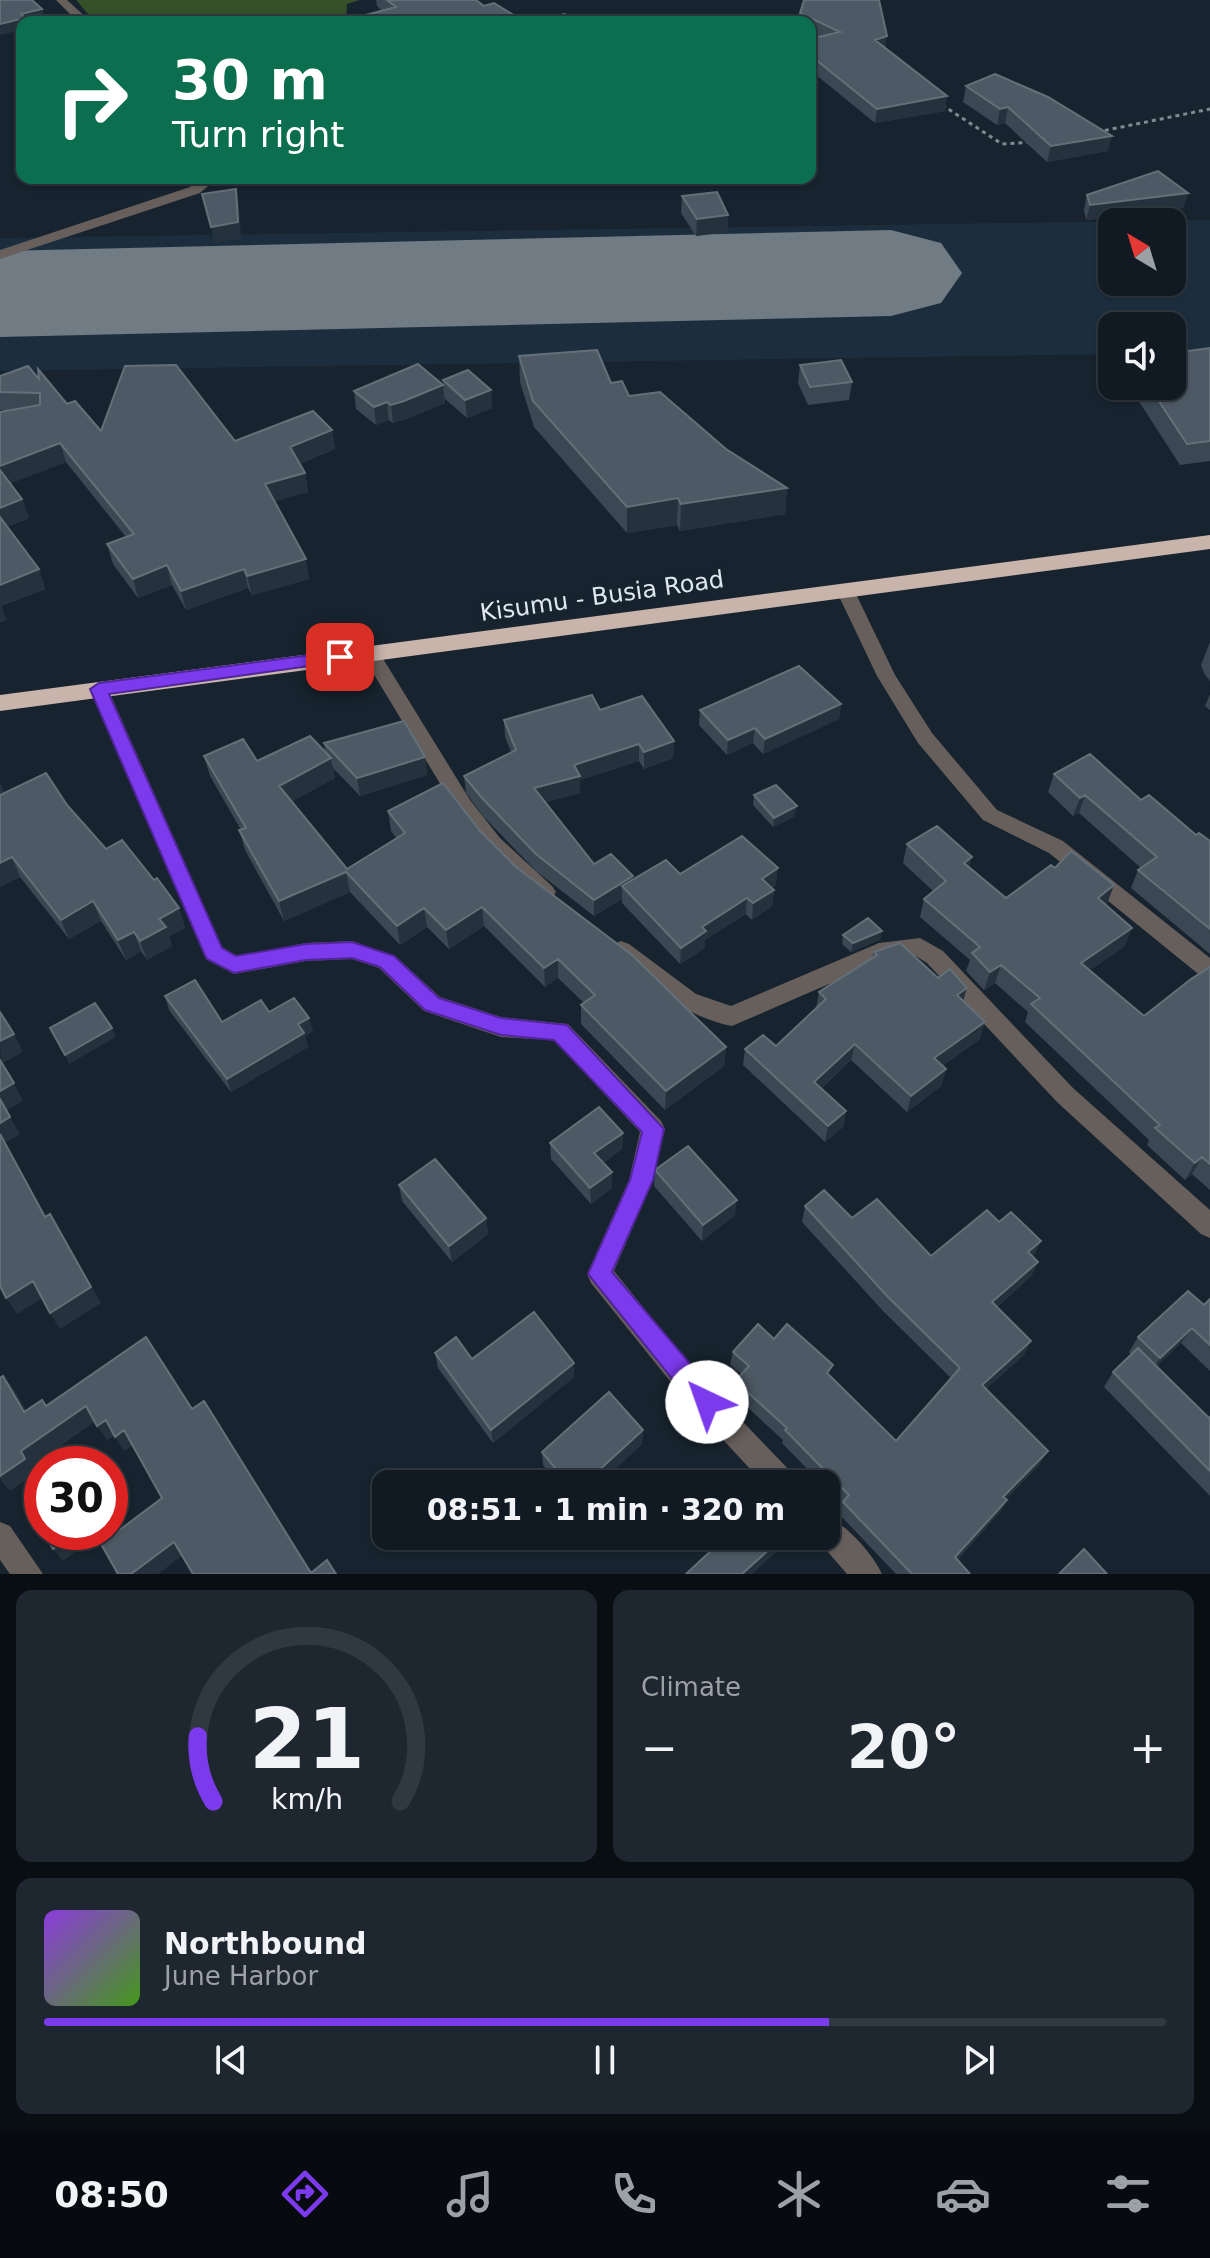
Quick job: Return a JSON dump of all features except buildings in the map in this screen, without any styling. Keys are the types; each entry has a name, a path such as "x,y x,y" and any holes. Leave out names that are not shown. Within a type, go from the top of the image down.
{"highway":[{"name":"Kisumu - Busia Road","path":"0,703 1210,542"}],"street":[{"path":"61,0 78,16"},
{"path":"0,255 94,221 195,190 203,184"},
{"path":"845,590 886,676 925,738 990,815 1056,847 1210,971"},
{"path":"370,653 463,805 485,834 561,906"},
{"path":"99,689 214,953 234,965 306,952 352,950 387,962 432,1004 501,1027 560,1031 653,1129 641,1180 600,1274 687,1382 770,1470"},
{"path":"599,933 700,1006 719,1015 732,1016 887,949 920,947 935,957 1065,1095 1210,1226"},
{"path":"0,1536 28,1574"},
{"path":"840,1545 867,1574"}],"path":[{"path":"940,104 1002,144 1037,142"},
{"path":"1091,134 1210,109"}],"shaded area":[{"path":"1186,220 1210,220 1210,353 1186,353 1186,312 1098,312 1098,354 0,371 0,238 1098,222 1098,296 1186,296"}],"green space":[{"path":"76,0 360,0 347,4 346,16 90,16"}],"runway":[{"path":"0,294 891,273"}],"route":[{"path":"340,657 99,689 214,953 234,965 306,952 352,950 387,962 432,1004 501,1027 560,1031 653,1129 641,1180 600,1274 687,1382 707,1402"}]}
